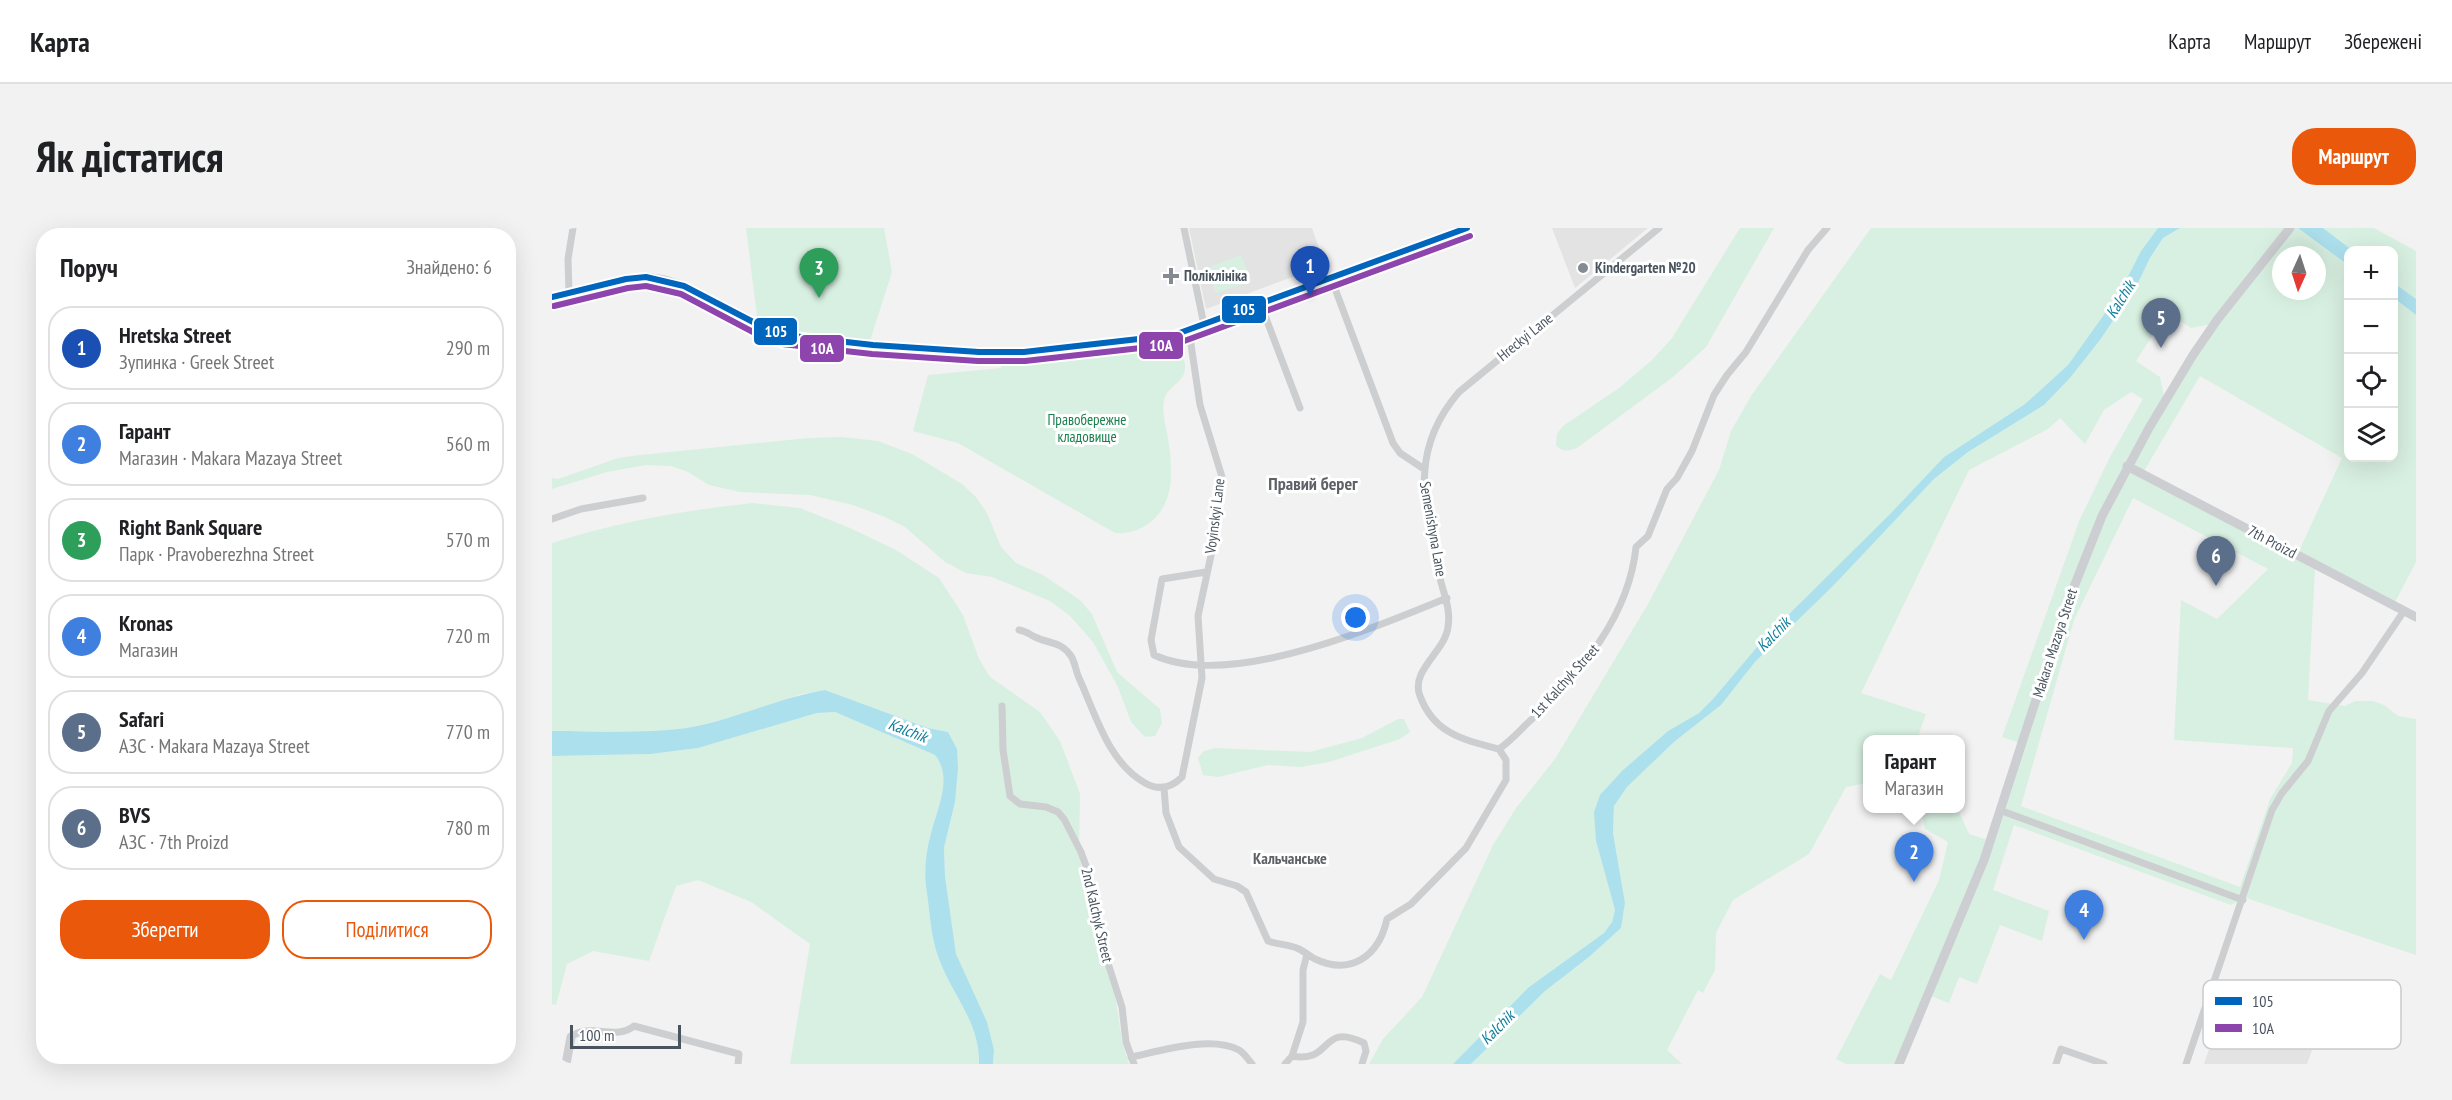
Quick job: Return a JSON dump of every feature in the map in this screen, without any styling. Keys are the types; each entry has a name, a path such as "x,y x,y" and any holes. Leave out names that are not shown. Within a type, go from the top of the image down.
{"street":[{"path":"570,293 568,260 573,228"},
{"path":"1184,228 1204,325"},
{"path":"552,297 626,279 645,277 684,286 757,324 784,335 873,345 979,352 1024,352 1161,338 1189,331 1467,228"},
{"name":"Hreckyi Lane","path":"1424,469 1428,444 1438,420 1459,392 1659,228"},
{"name":"1st Kalchyk Street","path":"1499,749 1571,679 1602,640 1627,589 1634,567 1636,546 1648,536 1666,489 1677,478 1692,451 1714,395 1754,340 1808,250 1827,228"},
{"name":"Makara Mazaya Street","path":"1899,1064 1979,874 2002,811 2066,607 2102,516 2127,466 2193,355 2217,320 2290,228"},
{"name":"Semenishyna Lane","path":"1331,278 1393,443 1400,453 1424,469 1426,504 1441,580 1447,598 1448,630 1420,678 1418,684 1420,698 1432,718 1444,730 1460,739 1499,749"},
{"path":"1261,304 1300,408"},
{"name":"Voyinskyi Lane","path":"1189,331 1200,405 1222,477 1213,546 1197,616 1203,667"},
{"name":"7th Proizd","path":"2127,466 2416,617"},
{"path":"552,519 581,509 643,498"},
{"path":"1206,572 1161,579 1150,640 1154,655 1186,666 1246,664 1300,650 1388,621 1447,598"},
{"path":"2215,980 2272,810 2282,793 2308,761 2329,711 2362,674 2404,611"},
{"path":"1019,630 1052,641 1072,657 1100,727 1120,761 1140,780 1152,786 1164,788 1174,784 1184,772 1203,667"},
{"name":"2nd Kalchyk Street","path":"1002,706 1003,750 1010,796 1020,804 1046,807 1058,812 1064,819 1085,863 1106,957 1122,1007 1126,1042 1132,1061 1199,1044 1236,1049 1252,1064"},
{"path":"1164,788 1163,802 1176,842 1185,855 1214,879 1237,886 1246,892 1268,941 1293,947 1317,960 1349,964 1361,961 1374,950 1387,920 1411,904 1453,864 1466,848 1506,780 1506,760 1499,749"},
{"path":"2002,811 2243,900"},
{"path":"1285,1064 1292,1056 1303,1022 1303,970 1307,954"},
{"path":"2186,1064 2203,1015"},
{"path":"566,1064 571,1037 577,1033 587,1030 628,1031 634,1026 739,1054 738,1064"},
{"path":"1292,1056 1308,1060 1315,1059 1321,1055 1332,1039 1342,1036 1364,1043 1362,1064"},
{"path":"2055,1064 2061,1049 2104,1064"}],"shaded area":[{"path":"1189,228 1312,228 1325,265 1206,309"},
{"name":"Kindergarten №20","path":"1552,228 1648,228 1575,288"},
{"path":"2209,1049 2312,1049 2307,1064 2204,1064"}],"green space":[{"path":"746,228 884,228 892,272 869,344 811,338 758,324"},
{"path":"1740,228 1774,228 1706,347 1673,377 1577,448 1566,450 1556,446 1557,434 1563,426 1619,388 1652,360 1672,338"},
{"path":"1871,228 2158,228 2141,251 2120,292 2068,365 2025,404 1944,457 1763,640 1699,713 1668,731 1623,770 1596,841 1615,910 1612,922 1604,933 1529,987 1453,1064 1369,1064 1383,1039 1422,997 1493,845 1516,808 1555,759 1648,604 1719,470 1731,431 1751,396"},
{"path":"2180,228 2287,228 2211,324 2191,328 2167,313 2136,361 2160,377 2164,396 2100,515 2020,743 2002,737 2080,519 2110,457 2143,399 2131,392 2104,410 2085,444 2060,418 2048,429 1969,470 1861,693 1926,714 1918,735 1863,735 1863,784 1846,787 1809,854 1733,900 1716,933 1715,970 1703,993 1698,990 1667,1050 1682,1064 1471,1064 1545,991 1589,957 1621,928 1625,903 1613,833 1614,806 1627,787 1674,742 1721,705 1755,662 1834,585 1934,479 1968,452 2044,405 2070,378 2100,340 2136,287 2163,238"},
{"path":"2293,228 2298,228 2322,246 2279,246"},
{"path":"2323,228 2374,228 2416,251 2416,299 2398,286 2398,246 2347,246"},
{"path":"2326,249 2344,262 2344,462 2398,462 2398,301 2416,315 2416,562 2395,602 2299,551 2342,458 2200,376 2144,471 2131,464 2219,321 2272,254 2272,300 2326,300"},
{"path":"1241,255 1251,281 1216,293 1207,268"},
{"name":"Правобережне кладовище","path":"1148,346 1174,346 1182,356 1185,371 1166,395 1164,401 1171,467 1166,501 1153,520 1136,531 1115,533 958,443 913,431 928,375 1001,368 1003,359"},
{"path":"842,437 878,441 912,454 962,484 976,497 987,513 1001,547 1016,563 1043,575 1080,600 1092,614 1117,672 1160,709 1162,723 1155,736 1145,737 1131,722 1118,687 1093,642 1070,616 1050,601 992,577 966,573 945,562 905,527 885,517 853,505 810,495 740,492 709,485 688,472 671,466 646,465 607,472 552,489 552,478 558,479 618,458 808,438"},
{"path":"2127,470 2315,569 2308,700 2345,706 2355,701 2373,701 2384,705 2398,716 2416,719 2416,955 2246,898 2231,905 2014,825 1993,890 2049,911 2042,941 2000,925 1977,984 1959,977 1949,1003 1931,996 2085,562","holes":["2133,498 2268,569 2217,619 2181,600 2174,740 2293,748 2292,763 2270,799 2240,887 2021,806 2074,620"]},
{"path":"753,503 800,508 850,528 896,550 939,578 963,615 979,659 990,677 1040,712 1060,741 1080,794 1079,855 1116,1000 1122,1042 1129,1064 993,1064 994,1050 956,954 945,876 944,848 955,802 948,732 928,728 825,690 801,694 745,714 688,728 648,732 552,731 552,543 651,518"},
{"path":"835,712 935,755 940,764 943,774 942,795 926,855 926,887 939,959 975,1035 979,1064 790,1064 810,944 751,902 698,880 676,886 649,961 593,951 567,964 556,1005 552,1004 552,756 651,754 698,748 817,713"},
{"path":"1398,719 1404,719 1410,732 1400,739 1329,762 1301,767 1268,765 1218,777 1203,775 1198,758 1204,751 1215,748 1310,752 1362,738"},
{"path":"1922,813 1959,813 1969,834 1988,840 1896,1064 1846,1064 1836,1059 1880,974 1891,980 1939,880 1948,842 1925,829"}],"water":[{"name":"Kalchik","path":"2158,228 2180,228 2163,238 2136,287 2100,340 2070,378 2044,405 1968,452 1934,479 1834,585 1755,662 1721,705 1674,742 1627,787 1614,806 1613,833 1625,903 1621,928 1589,957 1545,991 1471,1064 1453,1064 1529,987 1604,933 1612,922 1615,910 1596,841 1594,812 1600,795 1623,770 1668,731 1699,713 1763,640 1944,457 2025,404 2068,365 2120,292 2141,251"},
{"path":"2298,228 2323,228 2347,246 2344,246 2344,262 2326,249 2326,246 2322,246"},
{"path":"2398,286 2416,299 2416,315 2398,301"},
{"name":"Kalchik","path":"825,690 928,728 948,732 957,749 955,802 944,848 945,876 956,954 987,1022 994,1050 993,1064 979,1064 975,1035 944,972 932,932 925,881 926,862 943,784 943,774 935,755 835,712 817,713 698,748 651,754 552,756 552,731 636,732 687,728"}],"transit line":[{"name":"105","path":"552,297 626,279 646,277 684,286 757,324 784,335 873,345 979,352 1024,352 1174,335 1467,228"},
{"name":"10А","path":"554,306 628,288 646,286 681,294 753,332 782,344 872,354 978,361 1025,361 1176,344 1470,236"}],"place":[{"name":"Kindergarten №20","path":"1583,268"},
{"name":"Поліклініка","path":"1171,276"},
{"name":"Hretska Street","path":"1310,296"},
{"name":"Right Bank Square","path":"819,298"},
{"name":"Safari","path":"2161,348"},
{"name":"BVS","path":"2216,586"},
{"name":"Гарант","path":"1914,882"},
{"name":"Kronas","path":"2084,940"}],"district":[{"name":"Правий берег","path":"1313,484"},
{"name":"Кальчанське","path":"1290,858"}]}
